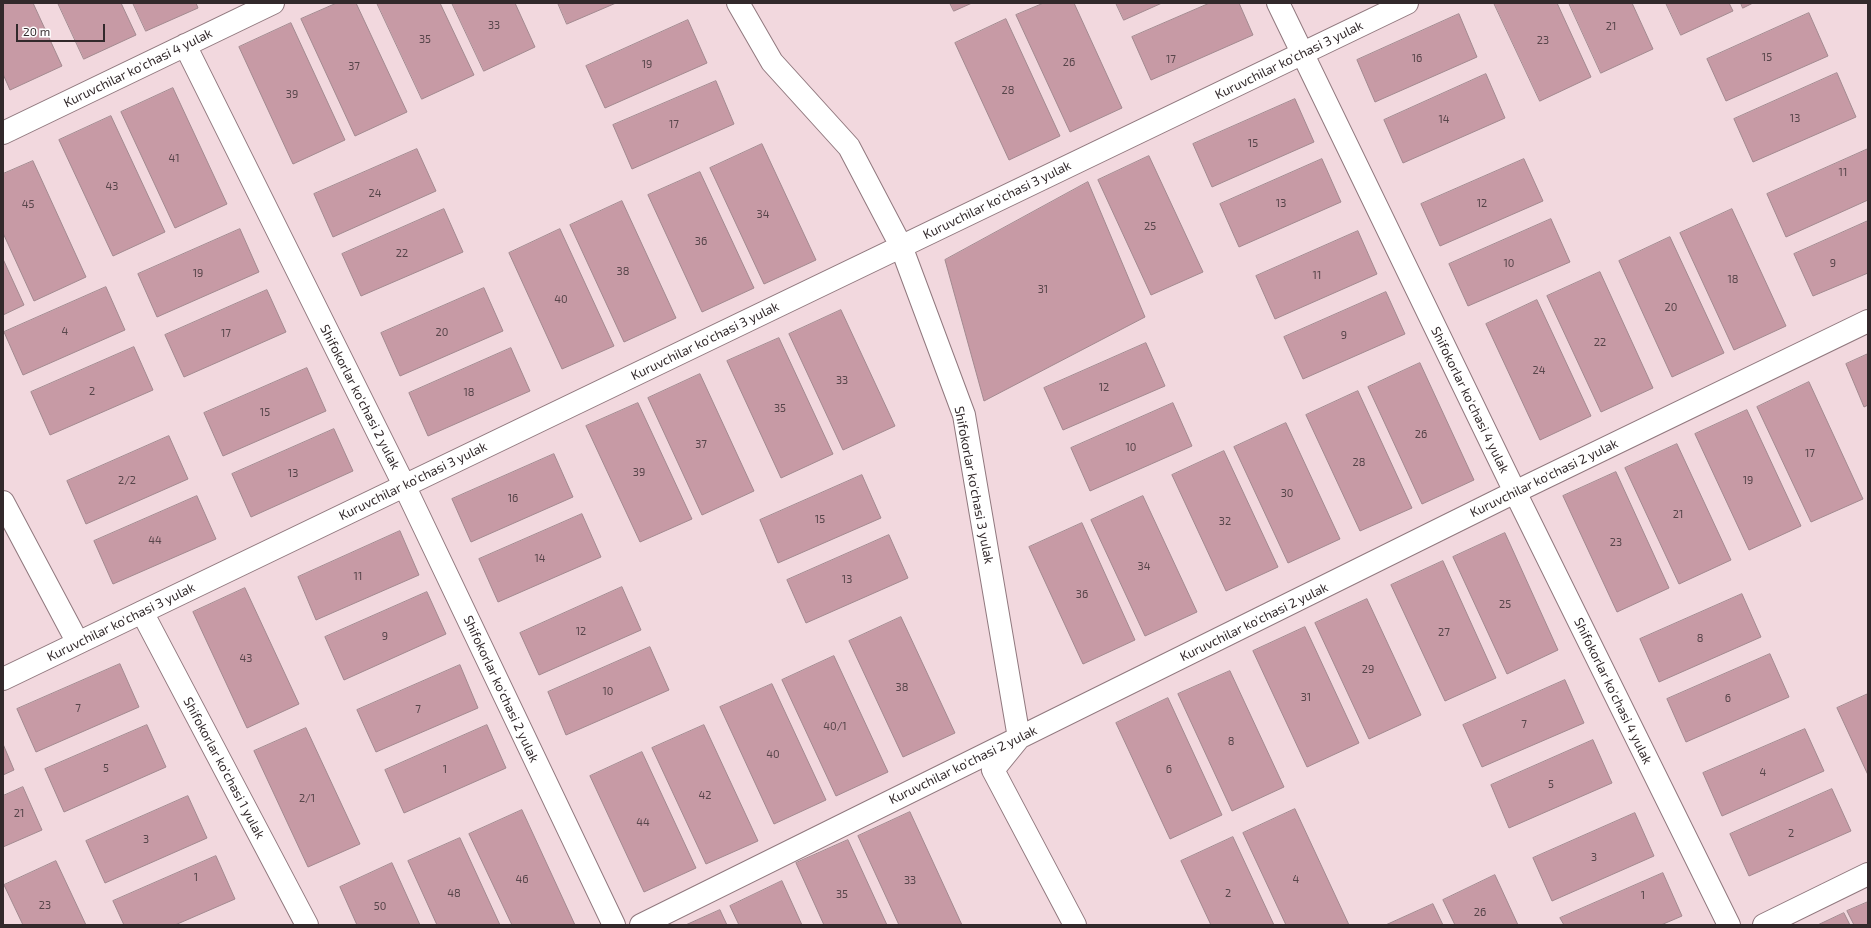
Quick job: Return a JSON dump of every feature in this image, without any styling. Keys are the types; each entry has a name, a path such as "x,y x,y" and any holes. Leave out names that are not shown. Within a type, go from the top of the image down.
{"street":[{"name":"Kuruvchilar ko'chasi 4 yulak","path":"3,133 273,3"},
{"name":"Shifokorlar ko'chasi 3 yulak","path":"738,3 772,62 849,147 901,246 964,415 1019,738"},
{"name":"Shifokorlar ko'chasi 4 yulak","path":"1278,3 1515,492 1729,925"},
{"name":"Kuruvchilar ko'chasi 3 yulak","path":"3,679 1407,3"},
{"name":"Shifokorlar ko'chasi 2 yulak","path":"185,45 404,485 614,925"},
{"name":"Kuruvchilar ko'chasi 2 yulak","path":"641,925 1515,492 1868,321"},
{"path":"3,502 78,643"},
{"name":"Shifokorlar ko'chasi 1 yulak","path":"142,612 307,925"},
{"path":"1019,738 993,770 1075,925"},
{"path":"1764,925 1868,874"}],"building":[{"path":"3,3 33,3 62,66 10,90 3,74"},
{"path":"58,3 121,3 136,35 84,59"},
{"path":"133,3 196,3 198,8 146,31"},
{"path":"337,3 356,3 407,112 355,136 301,19"},
{"path":"377,3 440,3 474,75 422,99"},
{"path":"452,3 515,3 535,47 484,71"},
{"path":"558,3 616,3 567,24"},
{"path":"950,3 972,3 954,11"},
{"path":"1044,3 1074,3 1122,108 1070,132 1016,15"},
{"path":"1116,3 1162,3 1124,20"},
{"path":"1210,3 1239,3 1253,35 1151,80 1132,37"},
{"path":"1494,3 1557,3 1591,77 1540,101"},
{"path":"1569,3 1632,3 1653,49 1601,73"},
{"path":"1666,3 1729,3 1733,11 1681,35"},
{"path":"1741,3 1753,3 1743,8"},
{"path":"1809,13 1828,56 1726,101 1707,59"},
{"path":"1459,14 1477,57 1375,102 1357,60"},
{"path":"1006,19 1060,136 1009,160 955,43"},
{"path":"688,20 707,63 605,108 586,66"},
{"path":"291,23 345,140 293,164 239,47"},
{"path":"1837,73 1856,117 1753,162 1734,119"},
{"path":"1486,74 1505,118 1403,163 1384,120"},
{"path":"716,81 734,124 632,169 613,125"},
{"path":"173,88 227,204 175,228 121,112"},
{"path":"1295,99 1314,142 1212,187 1193,144"},
{"path":"111,116 165,232 113,256 59,140"},
{"path":"762,144 816,260 764,284 710,168"},
{"path":"417,149 436,191 333,237 314,194"},
{"path":"1868,149 1868,200 1786,237 1767,194"},
{"path":"1149,156 1203,272 1151,295 1098,180"},
{"path":"1322,159 1341,202 1239,247 1220,204"},
{"path":"1524,159 1543,201 1440,246 1421,204"},
{"path":"33,161 86,277 34,301 3,233 3,174"},
{"path":"700,172 754,288 702,312 648,195"},
{"path":"1088,182 1145,317 984,401 945,260"},
{"path":"622,201 676,318 624,342 570,225"},
{"path":"444,209 463,252 361,296 342,254"},
{"path":"1732,209 1786,326 1734,350 1680,233"},
{"path":"1551,219 1570,262 1468,306 1449,264"},
{"path":"1868,221 1868,273 1813,296 1794,254"},
{"path":"240,229 259,272 157,317 138,274"},
{"path":"560,229 614,346 562,369 509,253"},
{"path":"1358,231 1377,274 1275,319 1256,276"},
{"path":"1670,237 1724,353 1672,377 1619,261"},
{"path":"3,259 24,305 3,315"},
{"path":"1600,272 1653,388 1601,412 1547,296"},
{"path":"106,287 125,330 23,375 4,332"},
{"path":"484,288 503,331 400,376 381,333"},
{"path":"267,290 286,332 184,377 165,335"},
{"path":"1386,292 1405,334 1303,379 1284,337"},
{"path":"1537,300 1591,416 1540,440 1486,324"},
{"path":"841,310 895,426 843,450 789,334"},
{"path":"779,338 833,454 781,478 727,361"},
{"path":"1146,343 1165,386 1063,430 1044,388"},
{"path":"134,347 153,390 50,435 31,392"},
{"path":"511,348 530,391 428,436 409,393"},
{"path":"1868,354 1868,405 1864,407 1846,364"},
{"path":"1420,363 1474,480 1422,504 1368,387"},
{"path":"307,368 326,411 223,456 204,413"},
{"path":"700,374 754,491 702,515 648,398"},
{"path":"1809,382 1863,499 1811,522 1757,407"},
{"path":"1358,391 1412,508 1360,531 1306,415"},
{"path":"638,403 692,519 640,542 586,426"},
{"path":"1173,403 1192,446 1090,491 1071,448"},
{"path":"1747,410 1801,526 1749,550 1695,434"},
{"path":"1286,423 1340,539 1288,563 1234,447"},
{"path":"334,429 353,471 251,517 232,474"},
{"path":"169,436 188,479 86,524 67,481"},
{"path":"1677,444 1731,560 1679,584 1625,468"},
{"path":"1224,451 1278,567 1226,591 1172,475"},
{"path":"554,454 573,497 471,542 452,499"},
{"path":"1616,472 1669,588 1617,612 1563,496"},
{"path":"862,475 881,518 778,563 760,520"},
{"path":"197,496 216,539 113,584 94,541"},
{"path":"1143,496 1197,612 1145,636 1091,520"},
{"path":"582,514 601,557 498,602 479,559"},
{"path":"1082,523 1135,640 1083,664 1029,547"},
{"path":"400,531 419,575 316,620 298,577"},
{"path":"1505,533 1558,650 1507,674 1453,557"},
{"path":"889,535 908,578 806,623 787,580"},
{"path":"1443,561 1496,678 1445,701 1391,585"},
{"path":"622,587 641,630 539,675 520,633"},
{"path":"245,588 299,704 247,728 193,612"},
{"path":"427,592 446,634 344,680 325,637"},
{"path":"1742,594 1761,637 1659,682 1640,639"},
{"path":"1367,599 1421,715 1369,739 1315,623"},
{"path":"901,617 955,733 903,757 849,641"},
{"path":"1305,627 1359,743 1307,767 1253,651"},
{"path":"650,647 669,690 566,735 548,692"},
{"path":"1770,654 1789,697 1686,742 1667,699"},
{"path":"834,656 888,772 836,796 782,680"},
{"path":"120,664 139,707 36,752 17,709"},
{"path":"460,665 478,708 376,752 357,710"},
{"path":"1230,671 1284,787 1232,811 1178,694"},
{"path":"1565,680 1584,723 1482,767 1463,725"},
{"path":"772,684 826,800 774,824 720,707"},
{"path":"1868,694 1868,775 1837,708"},
{"path":"1168,698 1222,815 1170,839 1116,723"},
{"path":"147,725 166,767 64,812 45,769"},
{"path":"487,725 506,768 404,813 385,770"},
{"path":"704,725 758,841 706,864 652,748"},
{"path":"306,728 360,844 308,867 254,751"},
{"path":"1805,729 1824,771 1722,816 1703,773"},
{"path":"1593,740 1612,783 1509,828 1491,785"},
{"path":"3,744 14,770 3,775"},
{"path":"642,752 696,868 644,892 590,776"},
{"path":"23,787 42,830 3,847 3,796"},
{"path":"1832,789 1851,831 1749,876 1730,834"},
{"path":"188,796 207,838 105,883 86,841"},
{"path":"1295,809 1349,925 1286,925 1243,833"},
{"path":"522,810 575,925 512,925 469,834"},
{"path":"910,812 962,925 899,925 858,836"},
{"path":"1635,813 1654,856 1552,901 1533,858"},
{"path":"1233,837 1274,925 1211,925 1181,861"},
{"path":"460,838 500,925 437,925 408,861"},
{"path":"848,840 887,925 824,925 796,863"},
{"path":"216,856 235,899 175,925 124,925 113,901"},
{"path":"56,861 86,925 23,925 4,885"},
{"path":"392,863 420,925 357,925 340,887"},
{"path":"1663,873 1682,916 1661,925 1564,925 1560,918"},
{"path":"1495,875 1518,925 1455,925 1443,900"},
{"path":"782,881 802,925 739,925 730,906"},
{"path":"1868,902 1868,925 1854,925 1847,911"},
{"path":"1433,904 1443,925 1386,925"},
{"path":"720,910 727,925 686,925"},
{"path":"1844,913 1850,925 1818,925"}]}
